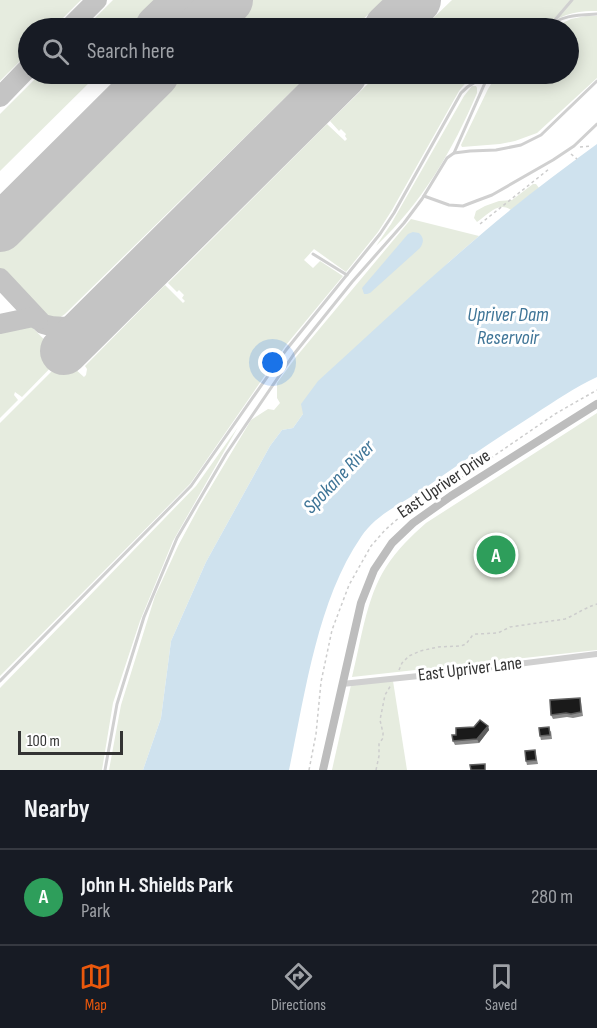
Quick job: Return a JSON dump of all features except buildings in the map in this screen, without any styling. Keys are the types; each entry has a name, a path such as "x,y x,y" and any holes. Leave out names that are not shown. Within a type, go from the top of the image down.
{"main road":[{"name":"East Upriver Drive","path":"323,770 361,603 374,570 392,543 413,522 432,509 597,404"}],"street":[{"name":"East Upriver Lane","path":"342,684 597,654"}],"lane":[{"path":"556,18 572,0"},
{"path":"564,18 597,14"},
{"path":"105,770 117,704 144,617 177,538 226,454 294,354 352,282 404,223 447,158 454,153 496,150 521,145 542,135 597,81"},
{"path":"0,681 191,486 286,350 380,234 461,93 471,84"},
{"path":"454,153 484,84"},
{"path":"424,196 449,205 463,206 476,201 553,160 574,146 597,124"},
{"path":"313,254 347,275"}],"path":[{"path":"576,147 592,146"},
{"path":"567,154 570,153 577,159"},
{"path":"480,224 550,168"},
{"path":"309,770 316,734 321,682 332,630 349,585 371,546 401,516 555,414 597,390"},
{"path":"376,770 379,744 383,738 380,720 385,695 402,663 409,656 438,647 461,646 476,634 498,633 510,627 565,619 586,607 597,604"}],"shaded area":[{"path":"0,0 81,0 63,18 18,18 18,63 0,81"},
{"path":"113,0 172,0 153,18 95,18"},
{"path":"205,0 383,0 364,18 187,18"},
{"path":"452,0 597,0 597,11 583,11 560,18 433,18"},
{"path":"597,16 597,78 537,133 500,144 462,147 491,84 579,84 579,18 576,18"},
{"path":"30,84 88,84 0,171 0,114"},
{"path":"122,84 299,84 65,314 57,319 43,316 0,269 0,204"},
{"path":"368,84 465,84 459,91 392,210 378,232 346,272 314,249 304,260 313,268 320,261 343,276 286,345 190,484 0,676 0,423 64,359 84,377 87,369 85,366 165,285 183,303 184,295 168,283 327,124 345,141 347,139 346,134 341,129 339,131 330,121"},
{"path":"472,86 476,86 477,93 458,135 435,175 408,212 376,246 391,224 464,96"},
{"path":"533,184 539,188 511,210 497,208 477,222 474,218 476,211 499,201 512,200"},
{"path":"411,219 479,236 449,262 303,414 293,428 282,430 270,446 206,562 171,641 161,718 143,770 109,770 121,705 155,596 200,505 251,420 268,409 274,410 280,403 277,398 277,383 296,357"},
{"path":"29,324 61,357 22,397 15,392 14,395 18,400 0,418 0,330"},
{"path":"597,413 597,650 352,677 365,620 379,579 404,544 426,523"},
{"path":"238,427 173,541 140,621 113,703 102,770 0,770 0,688 196,486"},
{"path":"393,681 407,770 332,770 351,685"}],"water":[{"name":"Upriver Dam Reservoir","path":"597,144 597,377 565,394 390,509 367,529 346,562 323,619 307,680 289,770 143,770 161,718 171,641 206,562 270,446 282,430 293,428 303,414 301,404 318,381 485,231"},
{"path":"419,233 422,237 423,242 420,248 370,293 364,294 362,288 408,234"}],"taxiway":[{"path":"79,18 97,0"},
{"path":"0,97 18,78"},
{"path":"0,278 43,324 61,327 91,324"},
{"path":"0,324 33,317 38,320"}],"runway":[{"path":"169,18 188,0"},
{"path":"210,18 229,0"},
{"path":"398,18 417,0"},
{"path":"0,228 145,84"},
{"path":"64,351 333,84"}],"place":[{"name":"John H. Shields Park","path":"496,555"}],"water label":[{"name":"Spokane River","path":"339,477"}]}
